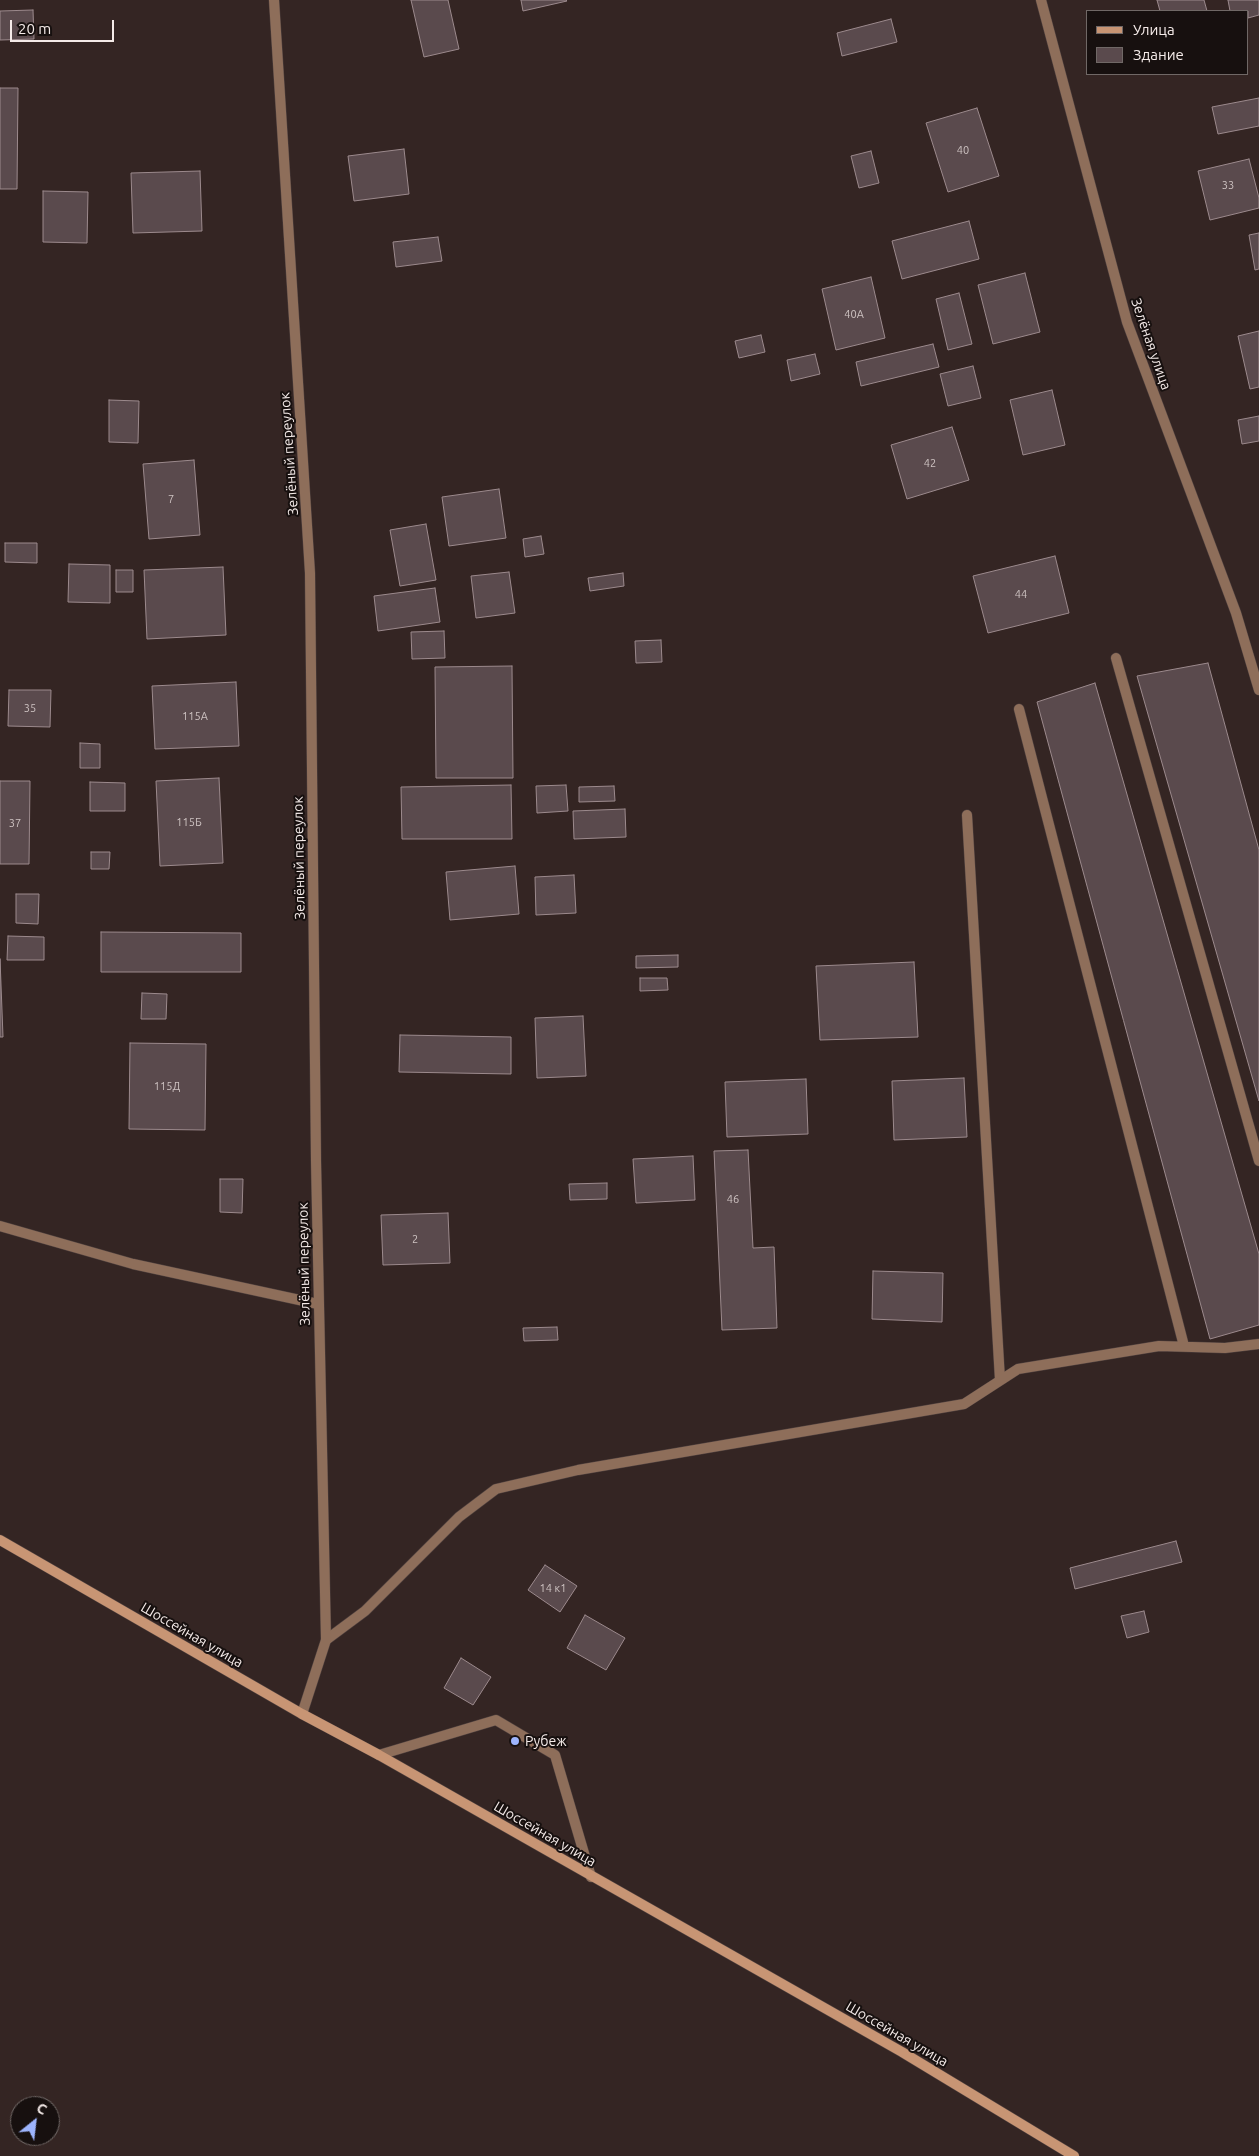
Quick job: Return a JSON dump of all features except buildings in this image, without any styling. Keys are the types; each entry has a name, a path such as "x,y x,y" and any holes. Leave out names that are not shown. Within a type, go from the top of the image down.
{"main road":[{"name":"Шоссейная улица","path":"0,1540 302,1714 379,1755 902,2052 1074,2156"}],"street":[{"name":"Зелёный переулок","path":"274,0 310,573 318,1304 326,1640 302,1714"},
{"name":"Зелёная улица","path":"1041,0 1127,322 1236,613 1259,690"},
{"path":"1116,658 1259,1161"},
{"path":"1019,709 1184,1346"},
{"path":"966,815 1000,1380"},
{"path":"0,1226 132,1264 318,1304"},
{"path":"326,1640 365,1611 459,1517 496,1489 578,1470 964,1404 1018,1369 1159,1346 1225,1348 1259,1344"},
{"path":"379,1755 496,1720 555,1754 591,1877"}],"place":[{"name":"Рубеж","path":"515,1741"}]}
